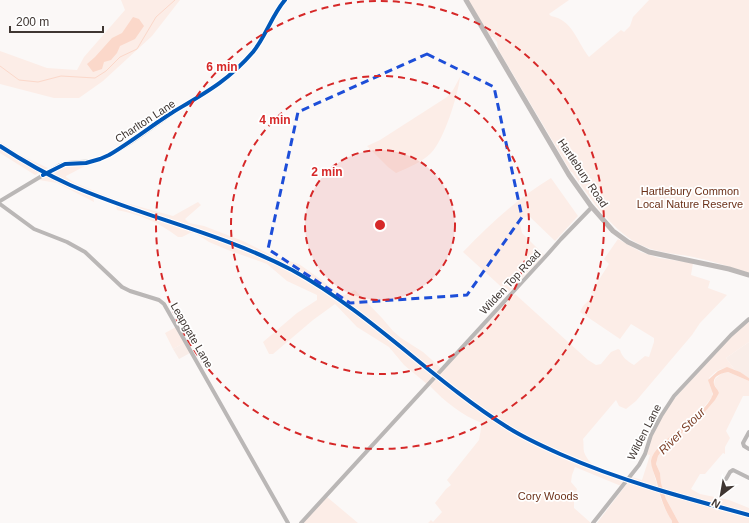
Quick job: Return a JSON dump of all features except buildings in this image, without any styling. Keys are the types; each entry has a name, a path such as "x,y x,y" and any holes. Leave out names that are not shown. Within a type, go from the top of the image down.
{"main road":[{"name":"Hartlebury Road","path":"466,0 569,175 592,207 620,236 638,248 659,255 729,269 749,275"}],"street":[{"name":"Charlton Lane","path":"0,202 43,175 64,164 86,163 100,159 216,87 254,50 263,38 276,12 285,0"},
{"name":"Leapgate Lane","path":"0,202 34,228 67,242 85,252 122,287 159,300 164,304 288,523"},
{"name":"Wilden Top Road","path":"301,523 561,238 592,207"},
{"name":"Wilden Lane","path":"593,523 642,460 651,435 674,396 731,335 749,319"},
{"path":"749,432 743,443 744,446 749,449"},
{"path":"726,479 733,470 749,478"}],"highlighted area":[{"path":"427,54 494,87 522,217 467,295 350,303 268,249 298,112"}],"shaded area":[{"path":"749,342 749,378 735,370 726,358"},
{"path":"184,343 190,353 179,359 173,349"}],"green space":[{"path":"121,0 180,0 152,36 103,81 79,98 54,98 0,84 0,51 47,68 77,70 84,57 125,10"},
{"name":"Hartlebury Common Local Nature Reserve","path":"468,0 569,0 549,14 565,22 570,27 589,57 621,30 624,32 630,26 633,17 649,0 749,0 749,273 721,264 651,249 627,237 609,221 571,172 498,49 497,42 493,37 491,37"},
{"path":"460,77 453,106 441,138 431,153 423,159 396,173 367,146 380,140 447,97 453,90"},
{"path":"0,142 20,155 48,168 35,175 0,153"},
{"path":"86,163 85,166 66,177 75,183 119,201 173,216 198,202 201,205 185,219 189,223 204,226 243,241 273,256 299,264 340,295 344,295 355,290 393,331 423,352 441,368 427,384 404,365 389,347 357,327 335,304 313,320 273,354 269,354 263,342 297,313 317,300 317,295 287,281 267,264 209,242 195,233 178,237 164,227 149,220 117,210 117,203 93,194 94,202 57,183 39,180 61,166"},
{"path":"551,178 578,216 555,241 529,216 523,218 520,224 522,233 544,255 508,293 463,252 505,212 527,194"},
{"name":"Cory Woods","path":"618,239 641,252 659,258 693,263 691,275 710,281 708,288 727,295 700,323 692,335 636,401 626,409 619,406 616,400 583,439 584,452 591,463 602,470 626,479 621,486 575,467 571,482 577,489 574,508 591,523 428,523 431,520 433,522 442,512 435,503 451,485 447,480 479,440 482,423 454,408 430,386 444,368 515,294 588,360 596,365 601,364 611,352 618,349 625,359 634,365 645,356 649,357 654,338 631,324 620,339 580,312 583,306 594,295 591,292 609,264 604,259"},
{"path":"749,322 749,342 726,358 735,370 724,368 715,372 709,378 712,397 700,412 663,444 652,458 652,467 661,499 672,523 597,523 632,477 642,480 650,455 645,454 651,435 667,407 738,328"},
{"path":"176,327 184,343 173,349 165,333"},
{"path":"728,372 749,381 749,396 743,396 726,431 730,438 725,447 725,454 723,453 705,474 700,474 691,489 700,494 729,500 749,508 749,523 679,523 666,499 661,483 660,473 656,464 658,456 666,445 696,422 719,393 714,384 715,379 722,373"},
{"path":"327,497 358,523 302,523"}],"water":[{"path":"133,17 139,19 144,26 135,39 120,46 117,53 111,60 104,62 102,69 93,72 87,64 112,38 122,33"},
{"name":"River Stour","path":"727,367 740,372 749,378 749,381 728,372 720,374 716,377 714,379 714,384 719,393 715,400 696,422 666,445 658,456 656,464 660,473 661,483 666,499 679,523 672,523 662,501 651,461 654,453 661,445 691,420 708,403 713,394 708,380 718,371"}],"waterway":[{"path":"0,66 19,80 38,82 61,76 95,78 106,71 120,57 137,49 156,17 175,0"}],"cycle path":[{"path":"43,175 65,164 86,163 109,155 173,112 216,86 244,62 253,52 262,39 276,12 285,0"},
{"path":"0,146 17,157 70,185 126,207 210,235 265,257 292,270 321,287 375,326 479,409 533,442 606,473 749,515"}]}
